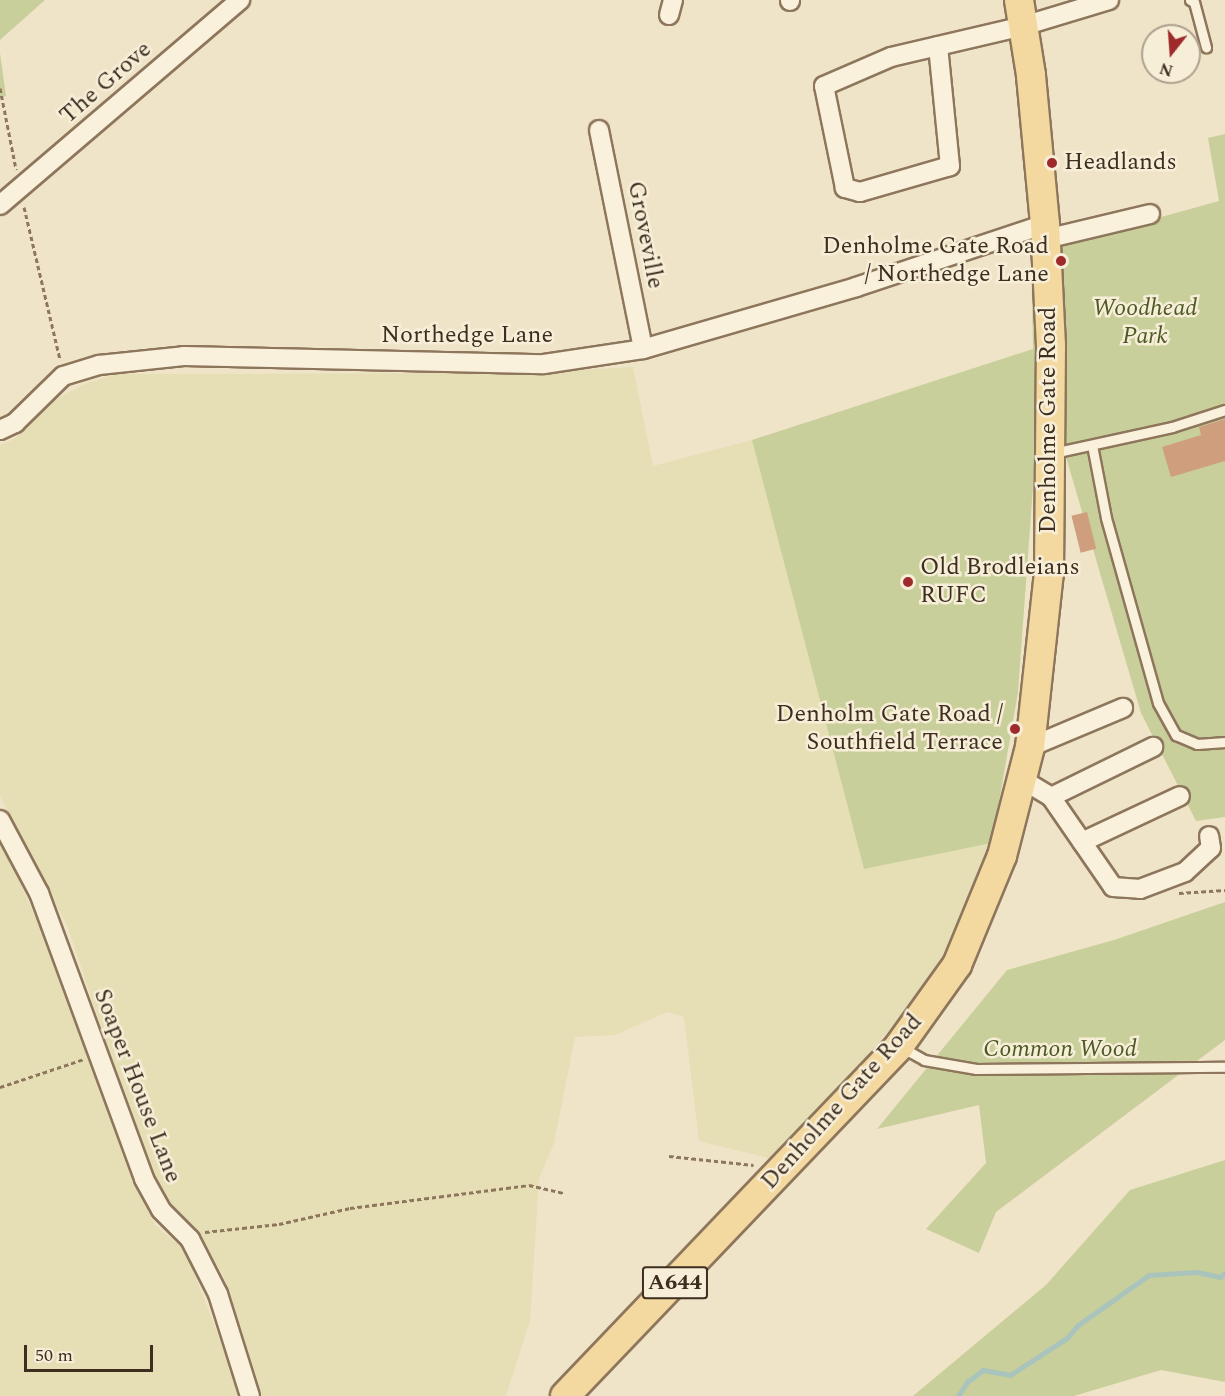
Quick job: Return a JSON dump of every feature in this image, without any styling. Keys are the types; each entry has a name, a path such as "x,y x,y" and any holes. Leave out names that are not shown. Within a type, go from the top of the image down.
{"main road":[{"name":"Denholme Gate Road","path":"565,1396 785,1169 899,1046 957,965 1002,856 1030,747 1050,573 1051,454 1045,232 1021,13"}],"street":[{"name":"The Grove","path":"2,204 240,0"},
{"path":"938,46 950,166 860,192 845,188 824,86 891,57 938,46 1021,13 1109,0"},
{"name":"Groveville","path":"599,130 643,349"},
{"name":"Northedge Lane","path":"0,430 15,423 63,376 99,365 184,356 544,364 643,349 1045,232 1150,214"},
{"path":"1030,747 1123,708"},
{"path":"1051,797 1153,747"},
{"path":"1023,780 1051,797 1113,887 1140,889 1185,872 1211,848 1209,836"},
{"path":"1082,842 1180,796"},
{"name":"Soaper House Lane","path":"0,820 39,893 153,1198 190,1239 218,1294 250,1396"}],"lane":[{"path":"1190,0 1206,47"},
{"path":"1051,454 1172,427 1225,410"},
{"path":"1092,445 1106,518 1158,703 1176,735 1197,744 1225,742"},
{"path":"899,1046 924,1060 976,1069 1225,1067"}],"path":[{"path":"0,88 12,156 22,186 38,276 63,376"},
{"path":"0,1087 98,1054"},
{"path":"669,1156 785,1169"},
{"path":"190,1239 199,1233 279,1224 350,1208 529,1185 564,1193"}],"shaded area":[{"path":"633,367 653,466 752,440 864,869 992,843 953,939 923,990 835,1095 772,1159 699,1141 684,1017 667,1012 615,1035 575,1037 554,1143 539,1179 530,1321 506,1396 261,1396 224,1277 203,1242 168,1210 149,1172 68,928 0,796 0,445 14,439 55,400 87,383 117,374 525,373"},
{"path":"0,839 56,963 129,1172 155,1225 185,1250 242,1396 0,1396"}],"green space":[{"path":"0,0 45,0 0,40"},
{"path":"0,53 6,96 0,98"},
{"name":"Old Brodleians RUFC","path":"1225,134 1225,817 1196,821 1141,713 1066,457 1034,473 1018,692 992,843 864,869 752,440 1033,349 1031,253 1219,201 1208,138"},
{"name":"Common Wood","path":"1225,902 1225,1040 996,1212 979,1253 926,1229 986,1163 979,1105 877,1129 1007,970 1114,940"},
{"path":"1225,1160 1225,1382 1161,1370 1074,1396 913,1396 1046,1285 1130,1190"}],"building":[{"path":"1225,419 1225,461 1171,477 1162,447 1201,435 1199,427"},
{"path":"1087,512 1096,549 1081,553 1071,516"}],"waterway":[{"path":"958,1396 967,1382 983,1370 1010,1375 1067,1338 1078,1325 1149,1275 1197,1272 1220,1277 1225,1273"}],"place":[{"name":"Headlands","path":"1052,163"},
{"name":"Denholme Gate Road / Northedge Lane","path":"1061,261"},
{"name":"Old Brodleians RUFC","path":"908,582"},
{"name":"Denholm Gate Road / Southfield Terrace","path":"1015,729"}],"park label":[{"name":"Woodhead Park","path":"1145,323"}]}
